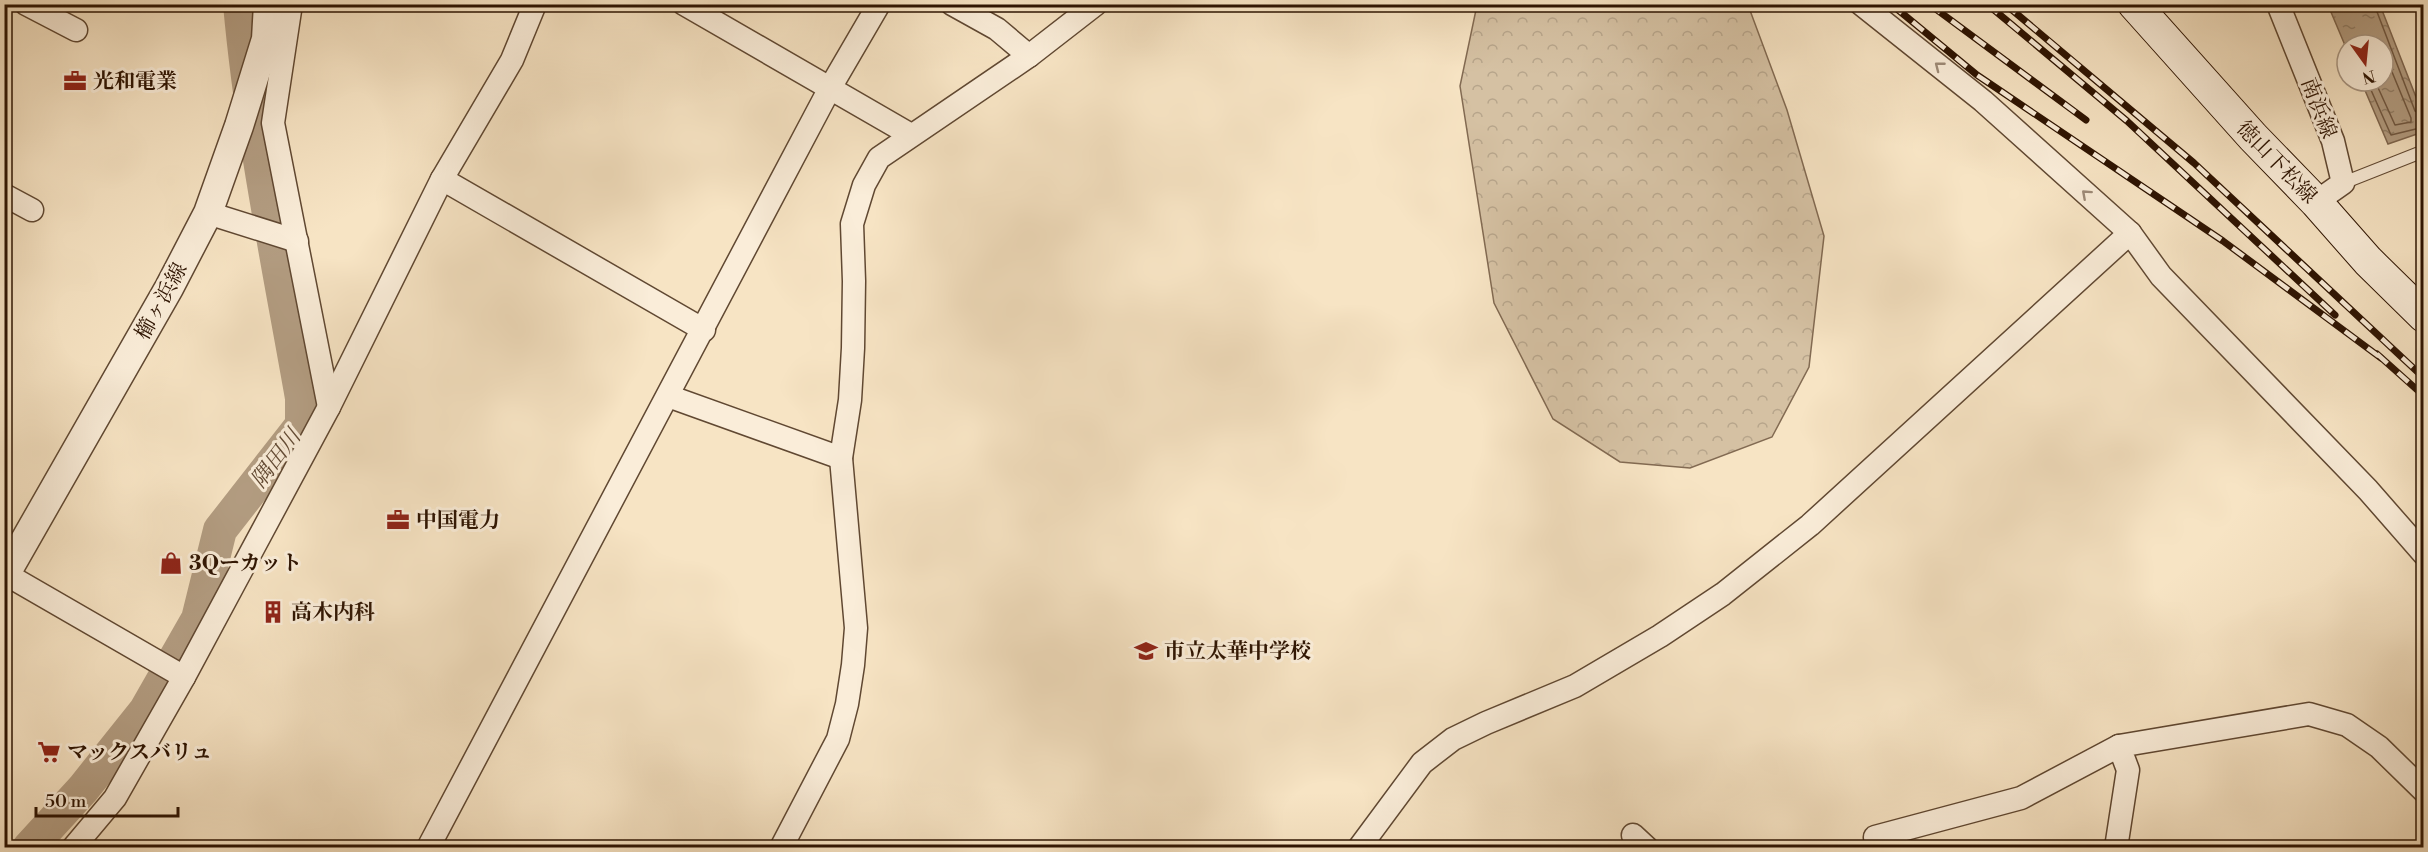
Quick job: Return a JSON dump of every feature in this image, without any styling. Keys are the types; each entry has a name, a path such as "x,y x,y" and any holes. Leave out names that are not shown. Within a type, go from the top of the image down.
{"main road":[{"name":"徳山下松線","path":"2134,4 2368,261 2424,316"}],"street":[{"path":"26,4 76,30"},
{"name":"櫛ヶ浜線","path":"5,575 169,288 208,213 239,126 266,39 268,4"},
{"path":"291,4 273,123 329,407"},
{"path":"73,848 115,798 184,677 329,407 442,179 512,60 535,4"},
{"path":"684,4 911,135"},
{"path":"428,848 830,88 879,4"},
{"path":"952,4 997,29 1029,56"},
{"path":"781,848 838,739 847,704 856,628 841,458 850,400 853,348 852,224 864,185 879,158 1029,56 1096,4"},
{"path":"1861,4 1983,101 2130,233 2161,276 2368,490 2424,554"},
{"name":"南浜線","path":"2278,4 2333,141 2343,183"},
{"path":"442,179 704,330"},
{"path":"2316,202 2343,183"},
{"path":"4,195 32,210"},
{"path":"208,213 297,241"},
{"path":"1359,848 1422,763 1452,740 1486,723 1575,686 1660,636 1723,594 1809,525 2130,233"},
{"path":"668,396 841,458"},
{"path":"5,575 184,677"},
{"path":"1876,848 1875,837 2021,798 2119,746 2309,714 2347,725 2379,747 2424,791"},
{"path":"2116,848 2128,770 2119,746"}],"lane":[{"path":"2343,183 2424,151"}],"green space":[{"path":"1477,5 1748,5 1787,110 1824,236 1809,367 1772,437 1690,468 1620,462 1553,419 1494,303 1460,86"}],"water":[{"path":"2328,5 2380,5 2391,33 2340,33"},
{"path":"2395,43 2423,115 2423,132 2388,144 2366,93 2395,93"}],"waterway":[{"name":"隅田川","path":"29,848 83,789 146,710 198,619 220,530 302,425 302,398 259,153 240,4"}],"railway":[{"path":"1891,4 1977,75 2223,241 2381,358"},
{"path":"1929,4 2086,120"},
{"path":"1987,4 2127,121 2335,315"},
{"path":"2005,4 2194,163 2424,378"},
{"path":"2377,354 2424,396"}],"place":[{"name":"光和電業","path":"75,81"},
{"name":"中国電力","path":"398,520"},
{"name":"3Qーカット","path":"171,563"},
{"name":"高木内科","path":"273,612"},
{"name":"市立太華中学校","path":"1146,651"},
{"name":"マックスバリュ","path":"49,752"}]}
